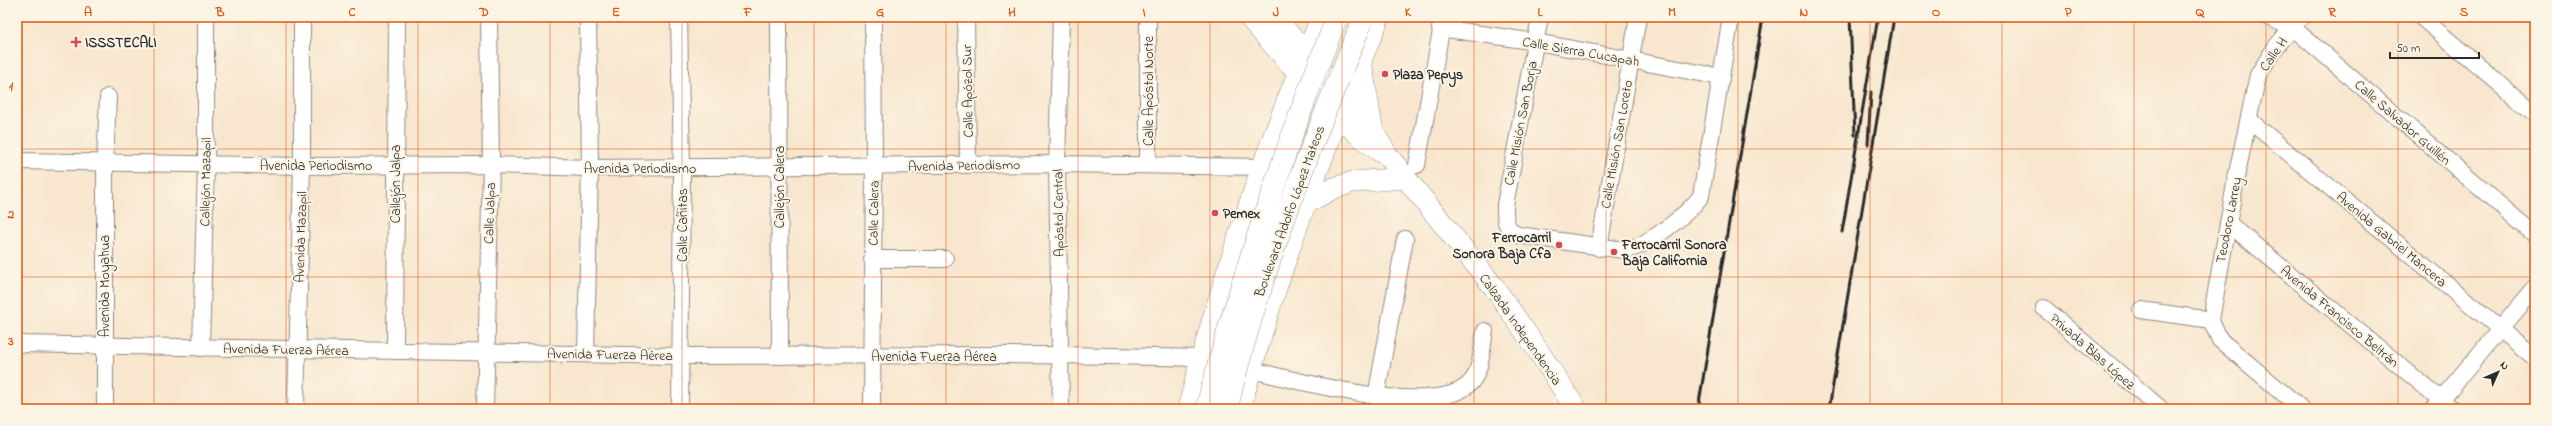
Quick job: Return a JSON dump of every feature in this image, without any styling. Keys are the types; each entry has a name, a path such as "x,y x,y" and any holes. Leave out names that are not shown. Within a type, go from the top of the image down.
{"main road":[{"name":"Calzada Independencia","path":"1249,17 1298,74 1372,130 1388,156"},
{"name":"Calzada Independencia","path":"1278,17 1307,53 1363,140 1411,171 1538,349 1576,409"},
{"path":"1188,409 1264,167 1288,98 1322,17"},
{"name":"Boulevard Adolfo López Mateos","path":"1206,409 1245,272 1309,88 1337,17"},
{"name":"Boulevard Adolfo López Mateos","path":"1227,409 1242,345 1285,214 1364,17"},
{"path":"1240,409 1272,296 1304,204 1379,17"},
{"path":"1269,39 1288,98"},
{"path":"1361,61 1372,130"},
{"path":"1304,204 1334,188 1353,182 1411,171"}],"street":[{"name":"Callejón Mazapil","path":"201,348 206,165 206,17"},
{"name":"Avenida Mazapil","path":"296,409 302,166 302,17"},
{"name":"Callejón Jalpa","path":"395,351 397,17"},
{"name":"Calle Jalpa","path":"485,409 491,165 489,17"},
{"path":"586,353 590,168 588,17"},
{"name":"Calle Cañitas","path":"679,17 682,168 680,409"},
{"name":"Callejón Calera","path":"778,17 780,356"},
{"name":"Calle Calera","path":"872,409 872,260 874,166 873,17"},
{"name":"Calle Apózol Sur","path":"966,17 968,165"},
{"name":"Apóstol Central","path":"1061,17 1057,164 1062,355 1061,409"},
{"name":"Calle Apóstol Norte","path":"1148,17 1148,165"},
{"name":"Calle Misión San Borja","path":"1540,17 1505,205 1505,223 1508,228 1518,235 1598,248 1632,250 1684,216 1701,196 1707,168 1731,17"},
{"name":"Calle Misión San Loreto","path":"1598,248 1638,17"},
{"name":"Calle Salvador Guillén","path":"2267,17 2297,22 2535,235"},
{"path":"2421,17 2535,114"},
{"path":"1411,171 1442,22"},
{"name":"Calle Sierra Cucapah","path":"1442,22 1536,42 1721,76"},
{"name":"Calle H","path":"2249,120 2261,67 2297,22"},
{"name":"Avenida Moyahua","path":"105,409 105,163 108,97"},
{"name":"Teodoro Larrey","path":"2211,320 2228,223 2249,120"},
{"name":"Avenida Gabriel Mancera","path":"2249,120 2535,358"},
{"name":"Avenida Periodismo","path":"17,161 302,166 491,165 590,168 682,168 779,165 874,166 1057,164 1264,167"},
{"name":"Avenida Francisco Beltrán","path":"2228,223 2442,406"},
{"path":"1376,397 1405,239"},
{"path":"872,260 945,259"},
{"path":"2442,406 2500,329 2535,288"},
{"name":"Privada Blas López","path":"2044,308 2160,409"},
{"path":"2141,310 2211,320 2220,340 2302,409"},
{"path":"1251,370 1376,397 1414,400 1461,390 1474,379 1478,368 1485,331"},
{"name":"Avenida Fuerza Aérea","path":"17,344 297,350 586,353 681,356 1062,355 1203,358"}],"railway":[{"path":"1698,409 1763,17"},
{"path":"1850,17 1855,135"},
{"path":"1842,232 1878,17"},
{"path":"1829,409 1894,17"},
{"path":"1868,144 1871,92"}],"place":[{"name":"ISSSTECALI","path":"76,42"},
{"name":"Plaza Pepys","path":"1385,74"},
{"name":"Pemex","path":"1215,213"},
{"name":"Ferrocarril Sonora Baja Cfa","path":"1559,245"},
{"name":"Ferrocarril Sonora Baja California","path":"1614,252"}]}
